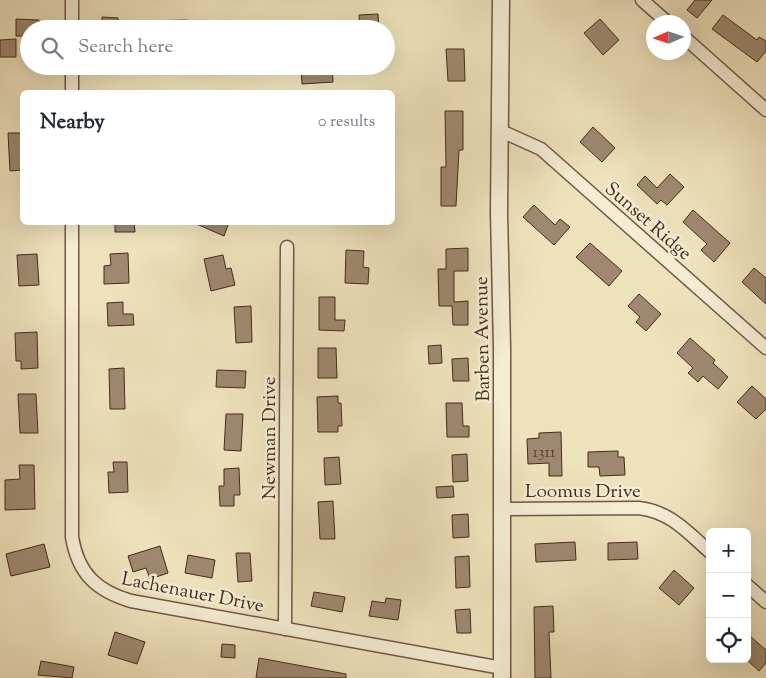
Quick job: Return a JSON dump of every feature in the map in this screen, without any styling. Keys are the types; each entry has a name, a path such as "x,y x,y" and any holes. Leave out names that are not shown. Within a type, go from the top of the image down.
{"street":[{"path":"72,0 72,20"},
{"name":"Barben Avenue","path":"501,0 499,212 502,348 502,673"},
{"path":"642,0 659,15"},
{"path":"691,43 766,110"},
{"path":"72,75 72,90"},
{"name":"Sunset Ridge","path":"501,131 541,150 766,348"},
{"name":"Lachenauer Drive","path":"72,225 72,537 80,566 87,576 104,591 131,601 285,629 502,673"},
{"name":"Newman Drive","path":"285,629 288,247"},
{"name":"Loomus Drive","path":"502,509 639,508 657,510 670,517 706,548"},
{"path":"751,589 766,602"}],"building":[{"path":"695,0 712,0 697,18 687,10"},
{"path":"378,14 378,20 359,20 359,15"},
{"path":"723,15 757,40 759,37 766,41 766,51 757,62 712,29"},
{"path":"102,17 118,18 118,20 102,20"},
{"path":"16,19 39,20 20,20 20,36 16,36"},
{"path":"600,19 619,40 603,55 584,33"},
{"path":"16,39 16,57 0,57 0,40"},
{"path":"446,49 464,49 465,81 448,81"},
{"path":"302,75 333,75 333,82 302,84"},
{"path":"445,111 463,111 463,150 459,150 456,206 441,206 441,167 446,167"},
{"path":"593,127 615,148 602,162 580,142"},
{"path":"8,133 20,133 20,170 10,171"},
{"path":"670,174 684,187 667,205 661,200 657,204 637,185 645,176 657,188"},
{"path":"534,205 555,225 560,219 570,227 554,245 523,217"},
{"path":"693,210 730,243 714,262 701,250 707,244 683,222"},
{"path":"115,225 134,225 135,232 115,232"},
{"path":"199,225 228,225 224,236"},
{"path":"590,243 622,271 609,286 576,257"},
{"path":"468,248 468,271 454,271 454,302 468,301 468,325 453,325 452,306 439,306 438,269 446,269 446,249"},
{"path":"346,250 364,251 363,267 369,268 368,284 345,283"},
{"path":"128,253 129,283 104,284 104,266 111,265 110,254"},
{"path":"37,254 39,285 19,286 17,255"},
{"path":"223,255 226,269 231,268 235,285 211,291 204,259"},
{"path":"754,268 766,278 766,304 742,282"},
{"path":"639,294 661,314 646,331 636,322 640,317 628,306"},
{"path":"319,297 335,297 335,320 345,320 344,331 319,330"},
{"path":"123,302 123,314 133,314 134,325 108,326 107,303"},
{"path":"251,306 252,342 236,343 234,307"},
{"path":"37,332 38,368 21,369 21,361 16,361 15,333"},
{"path":"690,338 715,360 713,363 728,377 718,389 703,376 698,382 688,373 693,368 677,353"},
{"path":"441,345 442,363 429,364 428,346"},
{"path":"318,348 336,348 337,378 318,378"},
{"path":"468,358 469,381 453,381 452,359"},
{"path":"124,368 125,409 110,409 109,369"},
{"path":"217,370 246,371 245,388 216,387"},
{"path":"752,386 766,399 766,409 756,419 737,402"},
{"path":"18,394 36,394 38,433 20,433"},
{"path":"338,396 338,403 341,403 342,426 338,426 338,432 318,432 317,397"},
{"path":"446,403 462,403 463,426 469,426 469,437 447,437"},
{"path":"226,414 243,414 241,451 224,450"},
{"path":"561,432 562,476 549,476 549,463 528,464 527,439 539,438 539,433"},
{"path":"618,451 618,457 624,457 625,475 600,476 599,467 588,467 588,452"},
{"path":"467,454 468,481 453,482 452,455"},
{"path":"339,457 341,484 325,485 324,458"},
{"path":"113,462 127,462 128,492 109,493 108,472 114,472"},
{"path":"19,465 34,465 35,509 5,510 5,480 20,479"},
{"path":"239,468 240,495 234,495 234,506 220,506 219,486 224,486 224,469"},
{"path":"453,486 454,497 437,498 436,487"},
{"path":"333,501 335,539 320,539 318,502"},
{"path":"468,514 469,537 453,538 452,515"},
{"path":"575,542 576,560 536,562 535,544"},
{"path":"637,542 638,559 608,560 608,543"},
{"path":"44,544 50,567 11,576 6,554"},
{"path":"160,546 168,573 150,579 146,568 133,572 128,556"},
{"path":"236,553 250,553 252,581 238,582"},
{"path":"188,555 215,560 212,578 185,573"},
{"path":"469,556 470,587 456,588 455,557"},
{"path":"674,570 694,588 679,605 659,588"},
{"path":"314,592 345,597 342,612 311,606"},
{"path":"386,598 401,600 398,620 369,616 372,601 385,603"},
{"path":"553,606 554,632 549,632 551,678 535,678 534,607"},
{"path":"470,609 471,633 457,633 455,610"},
{"path":"115,632 145,642 137,664 108,655"},
{"path":"751,637 766,650 766,663 759,671 750,663"},
{"path":"222,644 235,645 235,658 221,657"},
{"path":"259,658 346,674 346,678 256,678"},
{"path":"41,661 74,667 72,678 38,675"}]}
